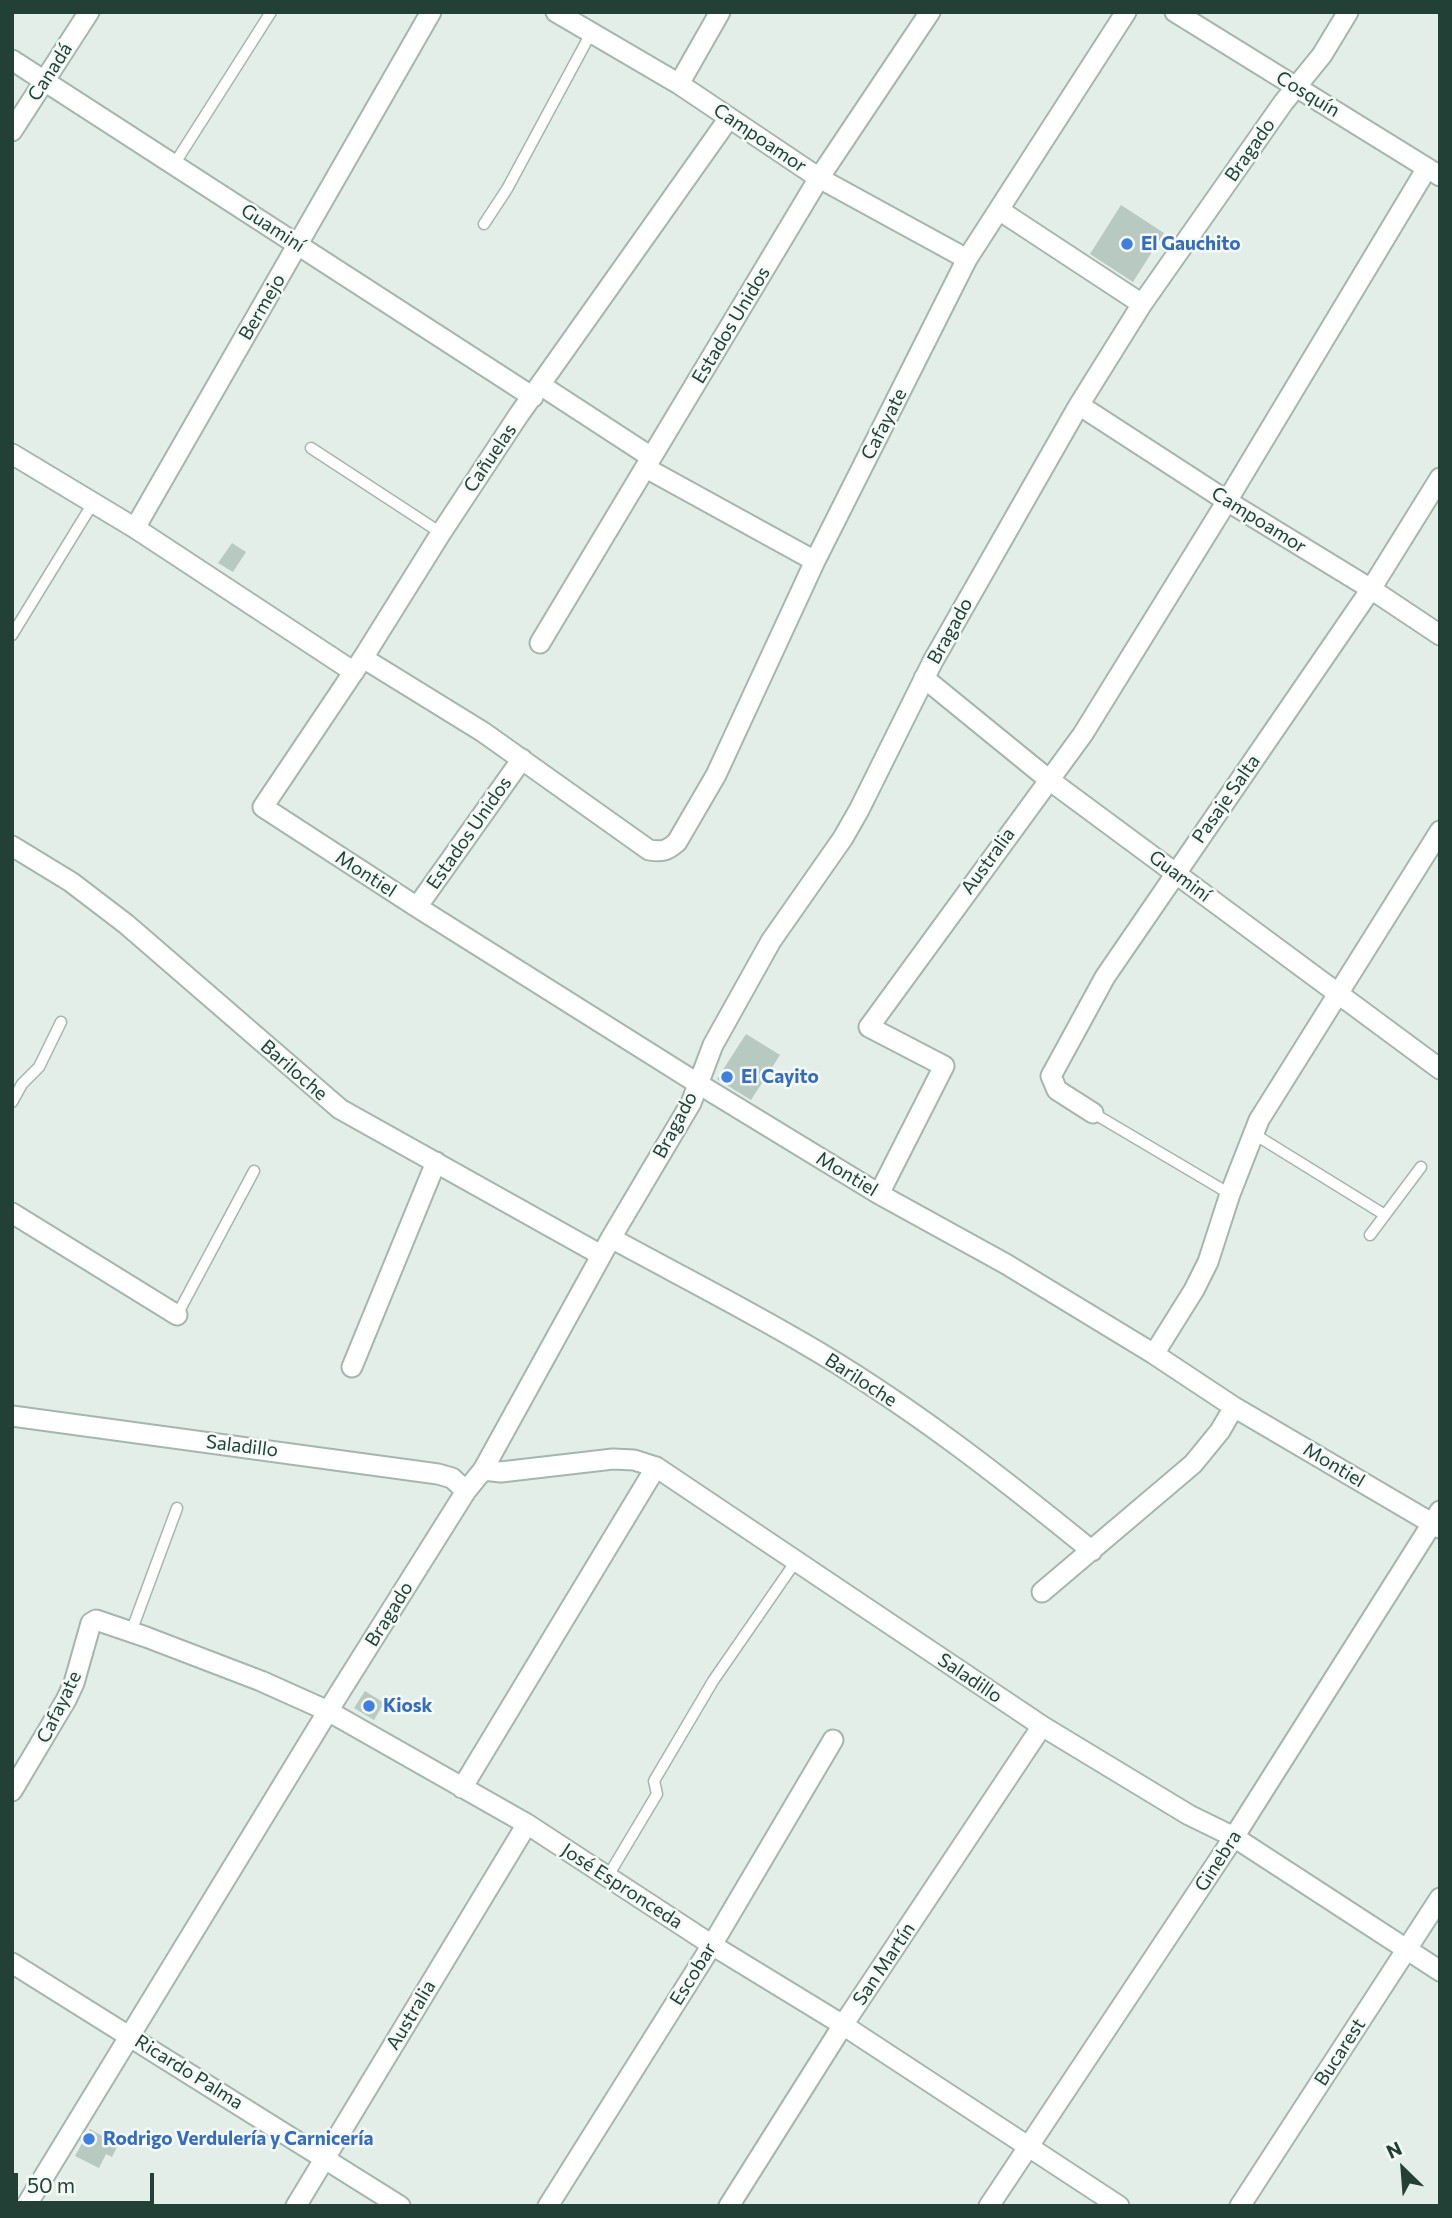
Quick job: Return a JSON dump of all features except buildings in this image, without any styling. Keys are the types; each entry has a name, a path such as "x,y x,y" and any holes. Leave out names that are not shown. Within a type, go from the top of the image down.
{"street":[{"name":"Canadá","path":"12,131 89,12"},
{"name":"Bermejo","path":"135,528 431,12"},
{"name":"Campoamor","path":"556,12 679,84 820,178 967,259"},
{"path":"679,84 720,12"},
{"name":"Estados Unidos","path":"540,643 820,178 930,12"},
{"name":"Cafayate","path":"522,759 649,850 669,850 677,842 716,775 815,561 967,259 1126,12"},
{"name":"Cosquín","path":"1175,12 1433,172"},
{"name":"Bragado","path":"26,2206 328,1711 466,1491 482,1470 601,1255 691,1103 713,1045 771,942 843,838 924,678 1079,405 1142,304 1322,55 1348,12"},
{"name":"Guaminí","path":"12,60 298,244 649,462 815,561"},
{"name":"Cañuelas","path":"263,807 358,665 441,533 729,118"},
{"name":"Australia","path":"878,1194 944,1066 869,1027 1083,734 1433,172"},
{"path":"999,210 1142,304"},
{"name":"Campoamor","path":"1079,405 1440,635"},
{"path":"12,454 358,665 522,759"},
{"name":"Pasaje Salta","path":"1093,1113 1057,1090 1051,1076 1105,977 1371,589 1440,478"},
{"name":"Guaminí","path":"924,678 1048,779 1440,1069"},
{"name":"Estados Unidos","path":"417,907 522,759"},
{"name":"Montiel","path":"263,807 417,907 878,1194 1006,1264 1154,1354 1234,1407 1437,1521"},
{"path":"1154,1354 1208,1262 1230,1194 1259,1120 1272,1096 1440,831"},
{"name":"Bariloche","path":"12,846 71,882 126,924 340,1109 601,1255"},
{"path":"352,1367 436,1162"},
{"path":"12,1213 177,1315"},
{"name":"Bariloche","path":"611,1238 803,1343 870,1385 947,1438 1092,1551"},
{"path":"1042,1592 1193,1464 1220,1431 1234,1407"},
{"name":"Saladillo","path":"12,1416 438,1474 452,1478 466,1491"},
{"name":"Saladillo","path":"482,1470 501,1472 614,1459 635,1460 656,1467 1042,1726 1189,1815 1234,1837 1440,1971"},
{"path":"462,1787 656,1467"},
{"name":"Ginebra","path":"989,2206 1234,1837 1437,1521"},
{"name":"Cafayate","path":"12,1791 66,1700 74,1683 91,1623 96,1620"},
{"name":"José Espronceda","path":"96,1620 261,1681 328,1711 527,1824 712,1945 843,2025 1119,2206"},
{"name":"San Martín","path":"729,2206 843,2025 1042,1726"},
{"name":"Escobar","path":"548,2206 712,1945 833,1740"},
{"name":"Australia","path":"296,2206 527,1824"},
{"name":"Bucarest","path":"1240,2206 1440,1898"},
{"name":"Ricardo Palma","path":"12,1963 400,2206"}],"lane":[{"path":"175,163 271,12"},
{"path":"484,224 507,189 591,33"},
{"path":"311,448 441,533"},
{"path":"12,635 93,503"},
{"path":"12,1102 22,1084 39,1067 61,1022"},
{"path":"1093,1113 1230,1194"},
{"path":"1254,1134 1385,1215"},
{"path":"1370,1235 1421,1167"},
{"path":"177,1315 254,1171"},
{"path":"131,1632 177,1508"},
{"path":"608,1875 657,1794 654,1781 713,1681 796,1561"}],"place":[{"name":"El Gauchito","path":"1127,244"},
{"name":"El Cayito","path":"727,1077"},
{"name":"Kiosk","path":"369,1706"},
{"name":"Rodrigo Verdulería y Carnicería","path":"89,2139"}]}
